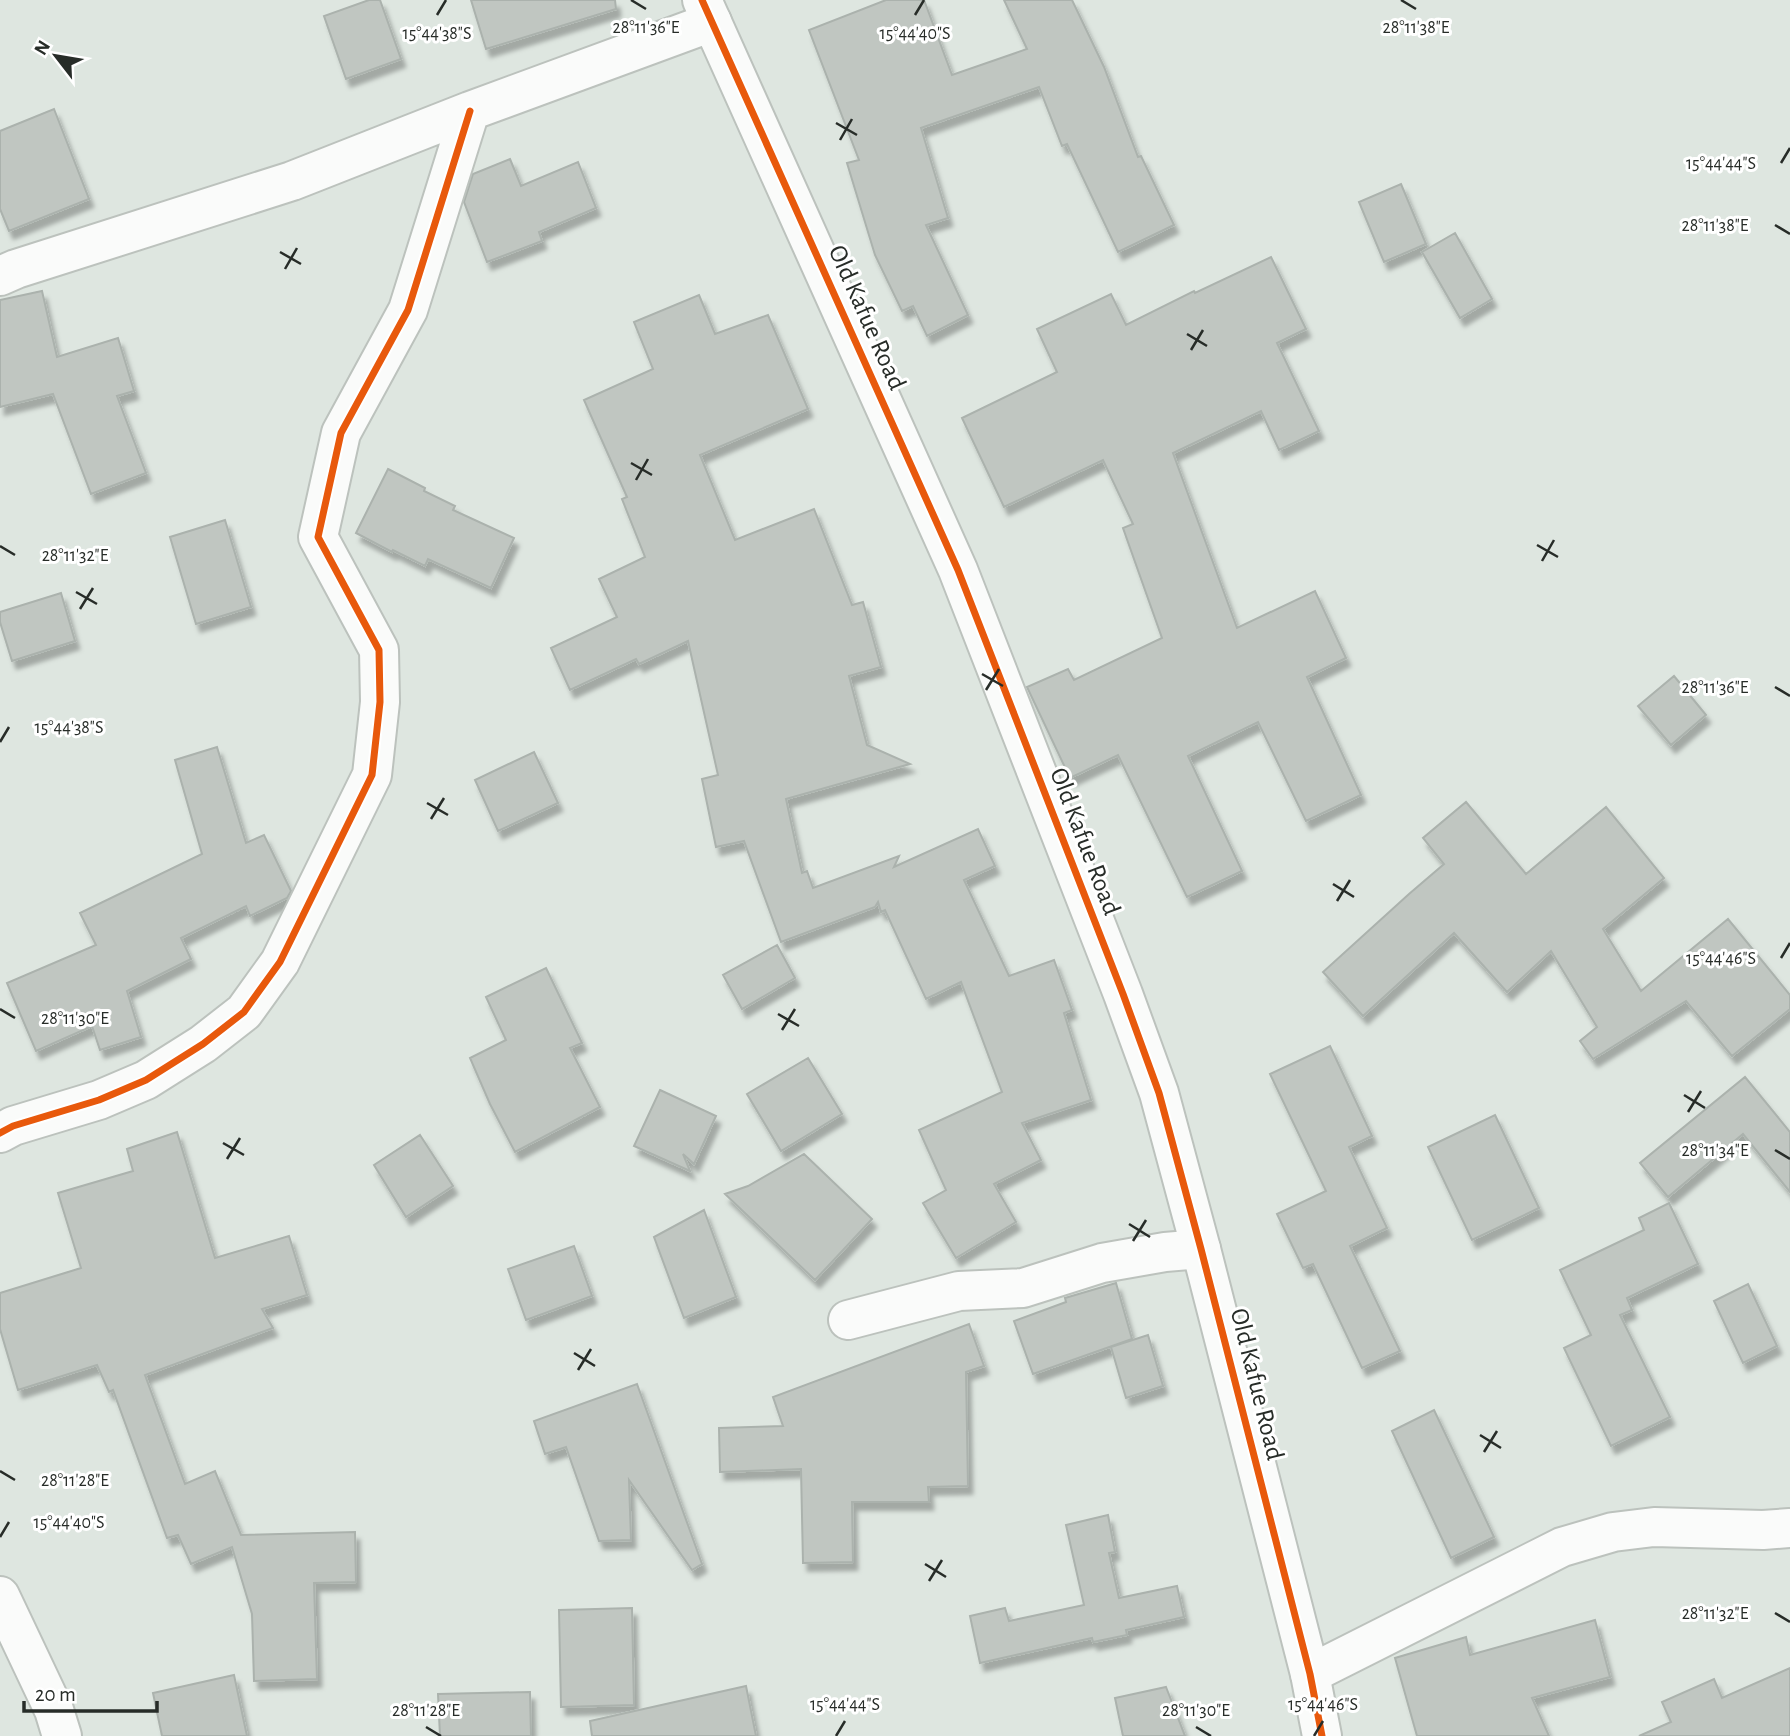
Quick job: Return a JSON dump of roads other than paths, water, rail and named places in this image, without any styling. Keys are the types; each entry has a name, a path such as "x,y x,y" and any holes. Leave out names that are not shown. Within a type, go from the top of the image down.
{"street":[{"path":"0,276 292,181 470,111 707,11"},
{"name":"Old Kafue Road","path":"707,11 958,570 1128,1006 1159,1093 1201,1249 1310,1674 1322,1736"},
{"path":"0,1133 13,1126 99,1100 146,1080 203,1044 244,1012 280,962 372,775 380,702 379,650 318,537 341,433 408,310 470,111"},
{"path":"848,1320 959,1291 1023,1288 1102,1264 1165,1252 1201,1249"},
{"path":"1310,1674 1562,1546 1613,1532 1654,1527 1763,1530 1790,1528"},
{"path":"0,1596 54,1710 62,1736"}]}
